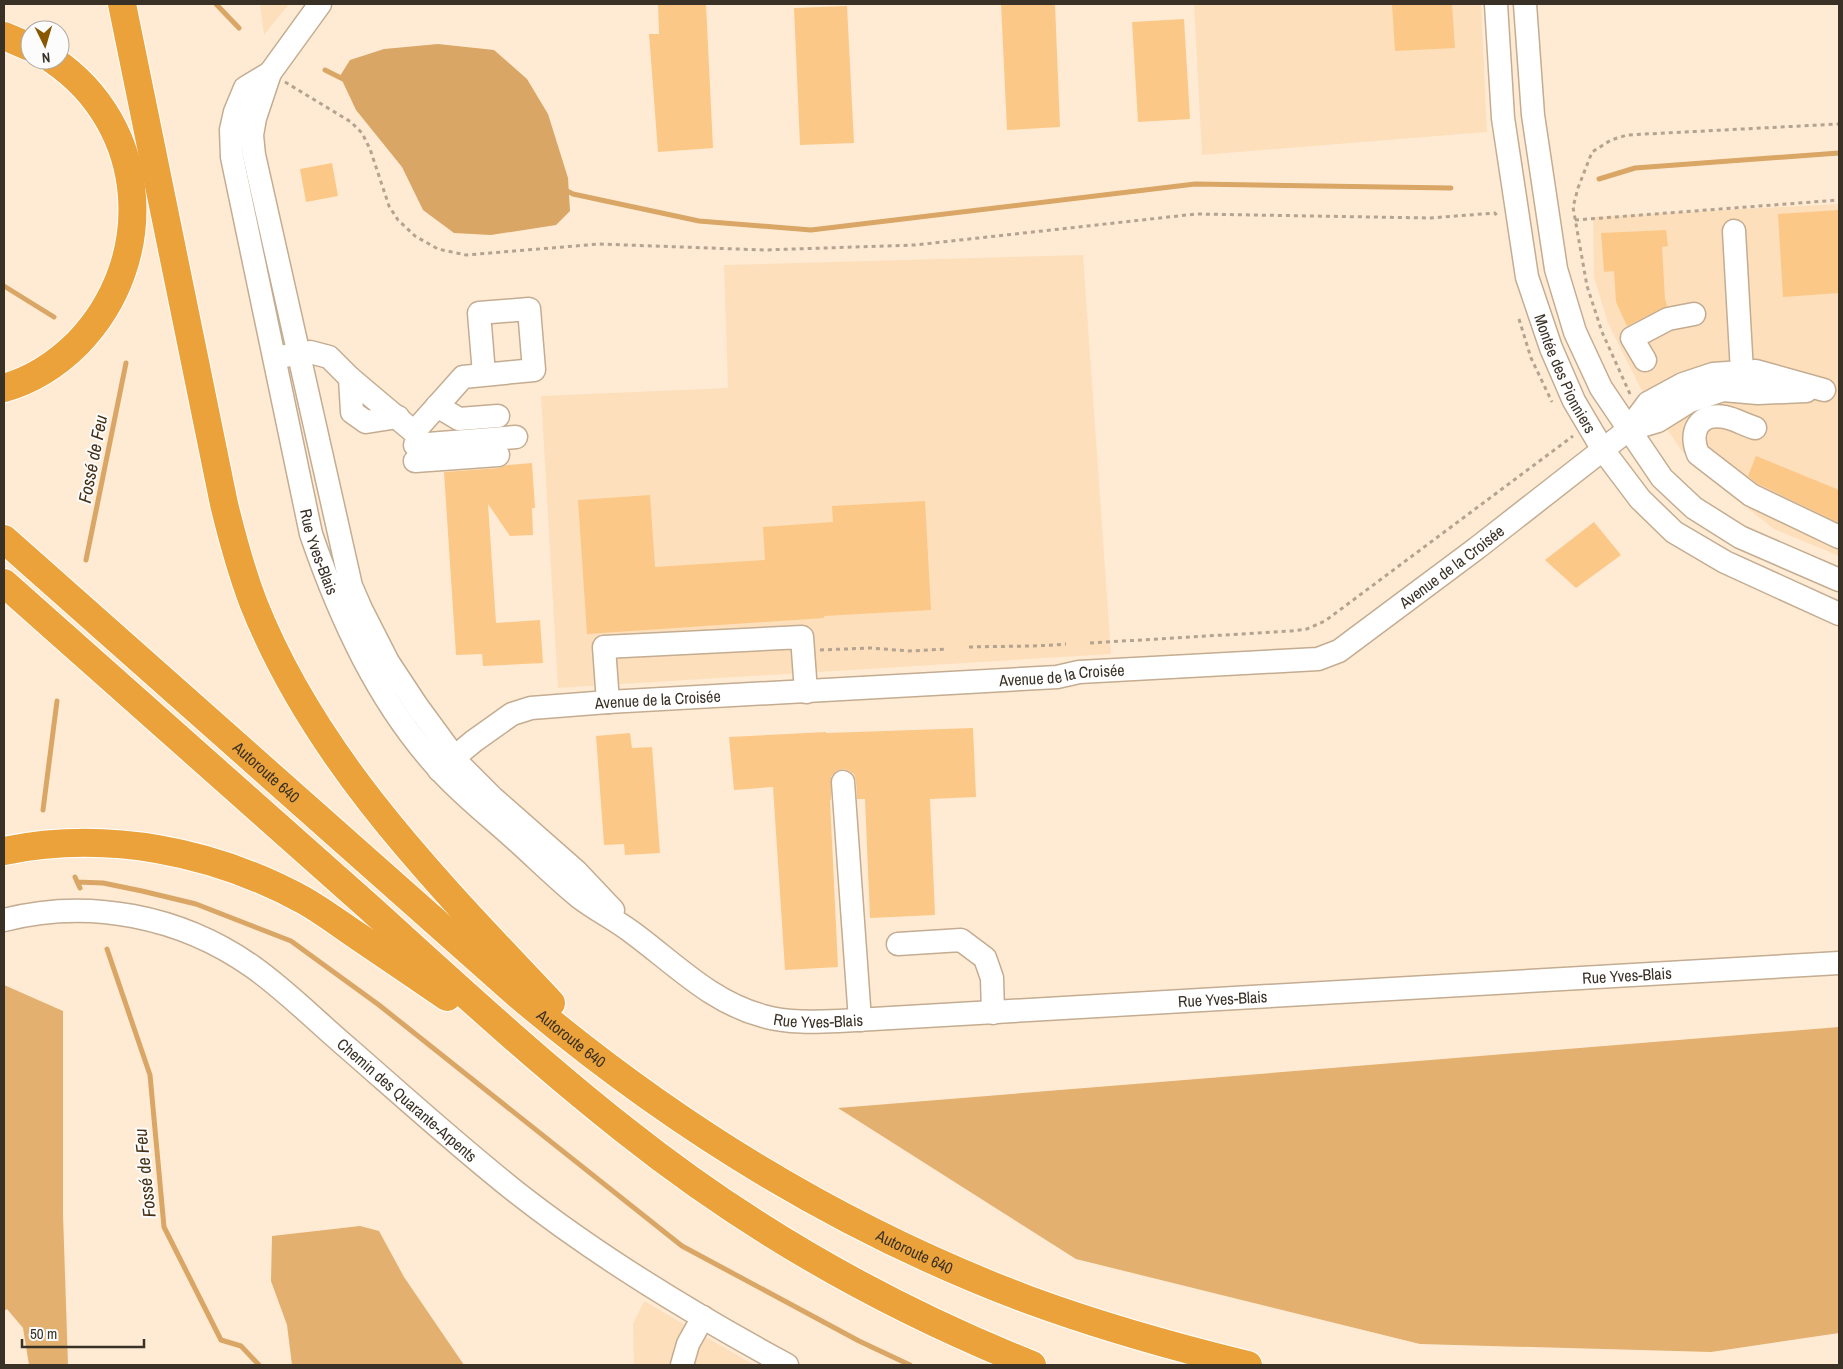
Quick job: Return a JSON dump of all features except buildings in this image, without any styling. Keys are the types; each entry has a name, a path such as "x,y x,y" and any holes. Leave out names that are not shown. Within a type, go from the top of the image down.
{"highway":[{"path":"122,4 228,522 250,593 273,647 325,738 399,839 480,928 629,1083"},
{"path":"4,36 20,43"},
{"path":"4,388 31,378 52,365 72,349 90,329 104,310 115,289 127,259 132,236 131,187 125,159 114,130 101,107 67,70"},
{"name":"Autoroute 640","path":"4,539 517,994 584,1049 699,1132 759,1169 868,1228 937,1261 1071,1315 1159,1342 1248,1365"},
{"name":"Autoroute 640","path":"4,583 467,996 649,1149 764,1229 833,1269 897,1304 964,1336 1032,1365"},
{"path":"4,851 66,844 121,844 159,849 201,858 245,872 286,891 324,913 553,1070"}],"street":[{"name":"Rue Yves-Blais","path":"320,4 270,73 255,118 252,136 254,155 299,353 341,588"},
{"name":"Montée des Pionniers","path":"1496,4 1503,118 1527,276 1551,348 1570,392 1603,450 1640,499 1674,532 1725,562 1839,614"},
{"name":"Montée des Pionniers","path":"1525,4 1533,114 1556,269 1575,332 1601,388 1662,478 1694,508 1740,537 1839,580"},
{"name":"Rue Yves-Blais","path":"270,73 245,88 235,112 231,130 232,157 311,534 341,588 360,609 388,662 417,706 447,764 480,786 591,886 633,933 710,993 740,1008 763,1016 787,1020 825,1022 1839,963"},
{"path":"1734,231 1742,372"},
{"path":"1645,360 1632,338 1668,320 1694,314"},
{"path":"274,358 310,352 329,357 350,378 414,432 463,377 484,374"},
{"path":"1628,430 1648,403 1683,384 1713,374 1756,371 1832,389"},
{"path":"1628,430 1658,421 1690,401 1723,390 1758,393 1832,389"},
{"path":"437,406 459,420 498,416"},
{"path":"1755,428 1726,417 1716,416 1708,418 1695,429 1695,446 1698,454 1751,495 1839,537"},
{"name":"Avenue de la Croisée","path":"447,764 504,720 521,710 608,702 1057,677 1079,672 1318,659 1339,651 1628,430"},
{"path":"498,455 415,453 516,437"},
{"path":"608,702 604,647 802,637 806,692"},
{"path":"844,782 860,1020"},
{"name":"Chemin des Quarante-Arpents","path":"4,920 53,912 82,910 109,913 157,921 217,945 265,977 445,1133 528,1201 607,1258 779,1363"},
{"path":"898,944 961,940 985,958 992,978 993,1013"},
{"path":"682,1365 688,1344 703,1318"}],"path":[{"path":"270,73 351,122 362,133 370,150 389,206 398,220 414,236 438,249 466,255 599,244 764,250 915,245 1196,214 1430,218 1495,213 1500,220"},
{"path":"1631,396 1602,332 1587,286 1575,220 1573,207 1592,152 1611,140 1627,135 1839,124"},
{"path":"1575,220 1839,200"},
{"path":"1518,314 1531,358 1552,402"},
{"name":"Avenue de la Croisée","path":"1090,643 1307,629 1317,626 1325,622 1572,437"},
{"name":"Avenue de la Croisée","path":"969,648 1066,644"},
{"path":"819,650 871,648 909,651 947,649"}],"shaded area":[{"path":"260,4 289,4 264,35"},
{"path":"1194,4 1481,4 1487,132 1202,155"},
{"path":"438,44 494,50 527,79 548,114 568,178 570,211 556,225 491,235 454,233 423,210 402,167 356,110 340,76 350,60 384,49"},
{"path":"1839,204 1839,556 1774,529 1709,478 1681,450 1643,393 1608,323 1594,277 1593,217"},
{"path":"1083,255 1111,654 558,688 541,396 728,388 724,265"},
{"path":"4,985 63,1011 63,1214 68,1365 29,1365 23,1328 7,1309 4,1311"},
{"path":"1839,1027 1839,1333 1711,1352 1420,1344 1076,1259 838,1108"},
{"path":"360,1226 379,1231 404,1277 464,1365 292,1365 287,1325 271,1281 272,1236"},
{"path":"644,1301 754,1365 634,1365 633,1324"}],"waterway":[{"path":"216,4 239,28"},
{"path":"325,70 345,80"},
{"path":"1599,179 1635,168 1839,153"},
{"path":"563,189 573,194 699,221 811,230 1195,184 1451,188"},
{"name":"Fossé de Feu","path":"4,286 54,317"},
{"name":"Fossé de Feu","path":"86,560 126,363"},
{"name":"Fossé de Feu","path":"43,810 57,701"},
{"name":"Fossé de Feu","path":"75,877 80,888"},
{"path":"77,882 103,883 196,904 291,941 379,1005 682,1246 859,1341 910,1365"},
{"name":"Fossé de Feu","path":"107,949 150,1075 164,1227 221,1340 241,1346 259,1365"}]}
